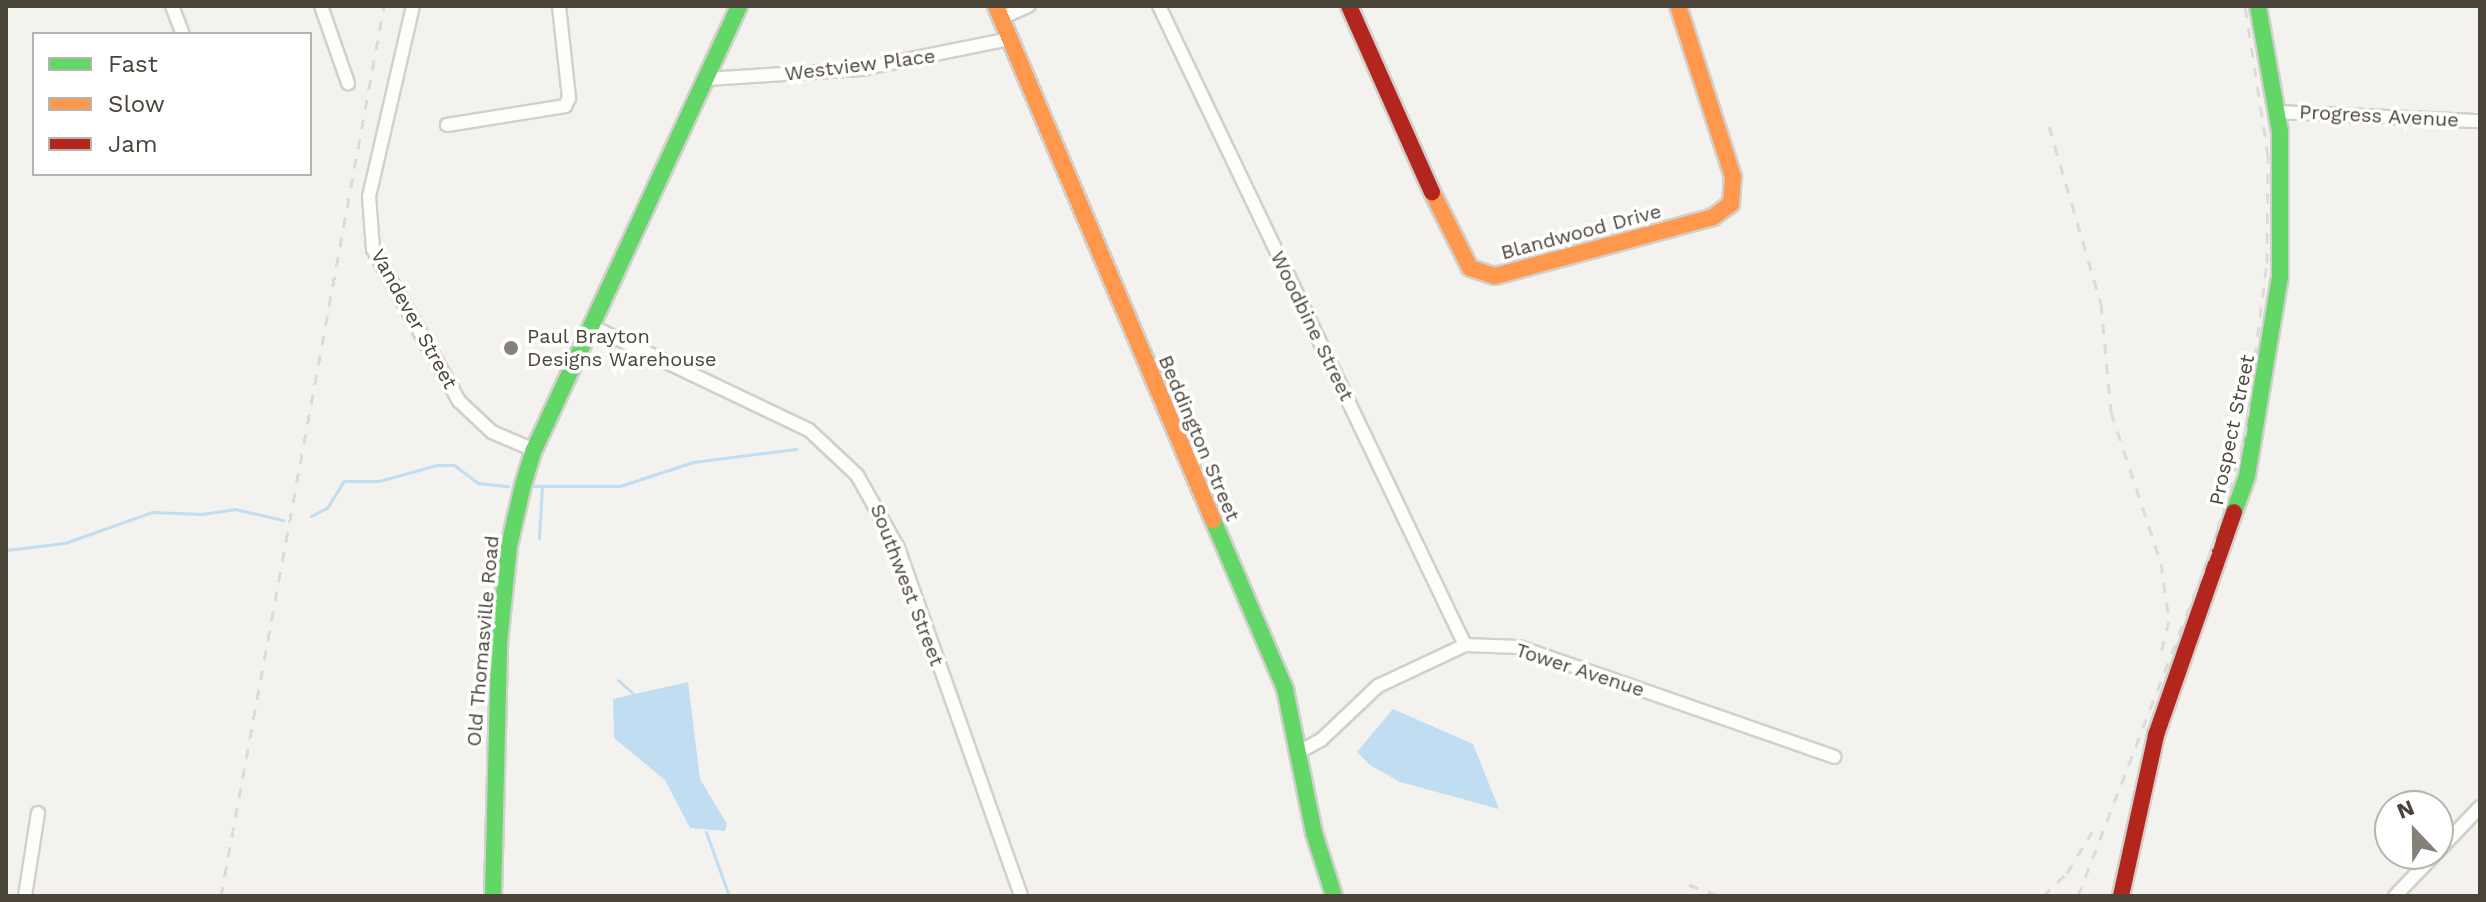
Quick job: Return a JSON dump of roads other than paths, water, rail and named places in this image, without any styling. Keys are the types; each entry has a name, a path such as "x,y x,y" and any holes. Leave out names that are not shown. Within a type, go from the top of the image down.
{"street":[{"path":"172,6 182,32"},
{"path":"321,6 348,83"},
{"name":"Vandever Street","path":"413,6 369,196 373,249 459,401 492,432 534,450"},
{"path":"447,125 557,110 569,98 559,6"},
{"name":"Old Thomasville Road","path":"493,896 495,709 504,581 534,450 739,6"},
{"path":"999,12 1028,6"},
{"name":"Woodbine Street","path":"1159,6 1465,645"},
{"name":"Blandwood Drive","path":"1349,6 1459,253 1470,268 1495,276 1713,217 1731,204 1733,177 1678,6"},
{"name":"Prospect Street","path":"2121,896 2156,735 2247,476 2280,277 2278,112 2258,6"},
{"name":"Beddington Street","path":"999,12 1285,689 1301,751 1314,833 1334,896"},
{"name":"Westview Place","path":"707,79 861,69 1010,39"},
{"name":"Progress Avenue","path":"2278,112 2480,121"},
{"name":"Southwest Street","path":"593,327 809,430 857,475 898,548 1021,896"},
{"name":"Tower Avenue","path":"1301,751 1321,740 1378,686 1465,645 1519,647 1834,757"},
{"path":"2395,896 2480,807"},
{"path":"25,896 38,813"}],"water":[{"path":"688,682 700,779 727,824 725,831 690,828 665,780 614,738 613,699"},
{"path":"1393,709 1473,744 1499,809 1400,782 1370,765 1357,752"}],"waterway":[{"path":"533,486 620,486 693,462 796,449"},
{"path":"311,516 327,508 344,481 379,481 437,465 454,465 478,483 508,486"},
{"path":"539,538 542,486"},
{"path":"6,550 65,543 152,512 201,514 235,509 283,520"},
{"path":"618,680 637,697"},
{"path":"706,832 729,896"}],"railway":[{"path":"221,896 384,6"},
{"path":"2078,896 2212,548 2245,436 2267,263 2268,156 2245,6"},
{"path":"2049,126 2101,304 2111,412 2161,563 2169,621 2159,660"},
{"path":"2043,896 2067,873 2092,832"},
{"path":"1689,885 1721,896"}],"place":[{"name":"Paul Brayton Designs Warehouse","path":"511,348"}]}
